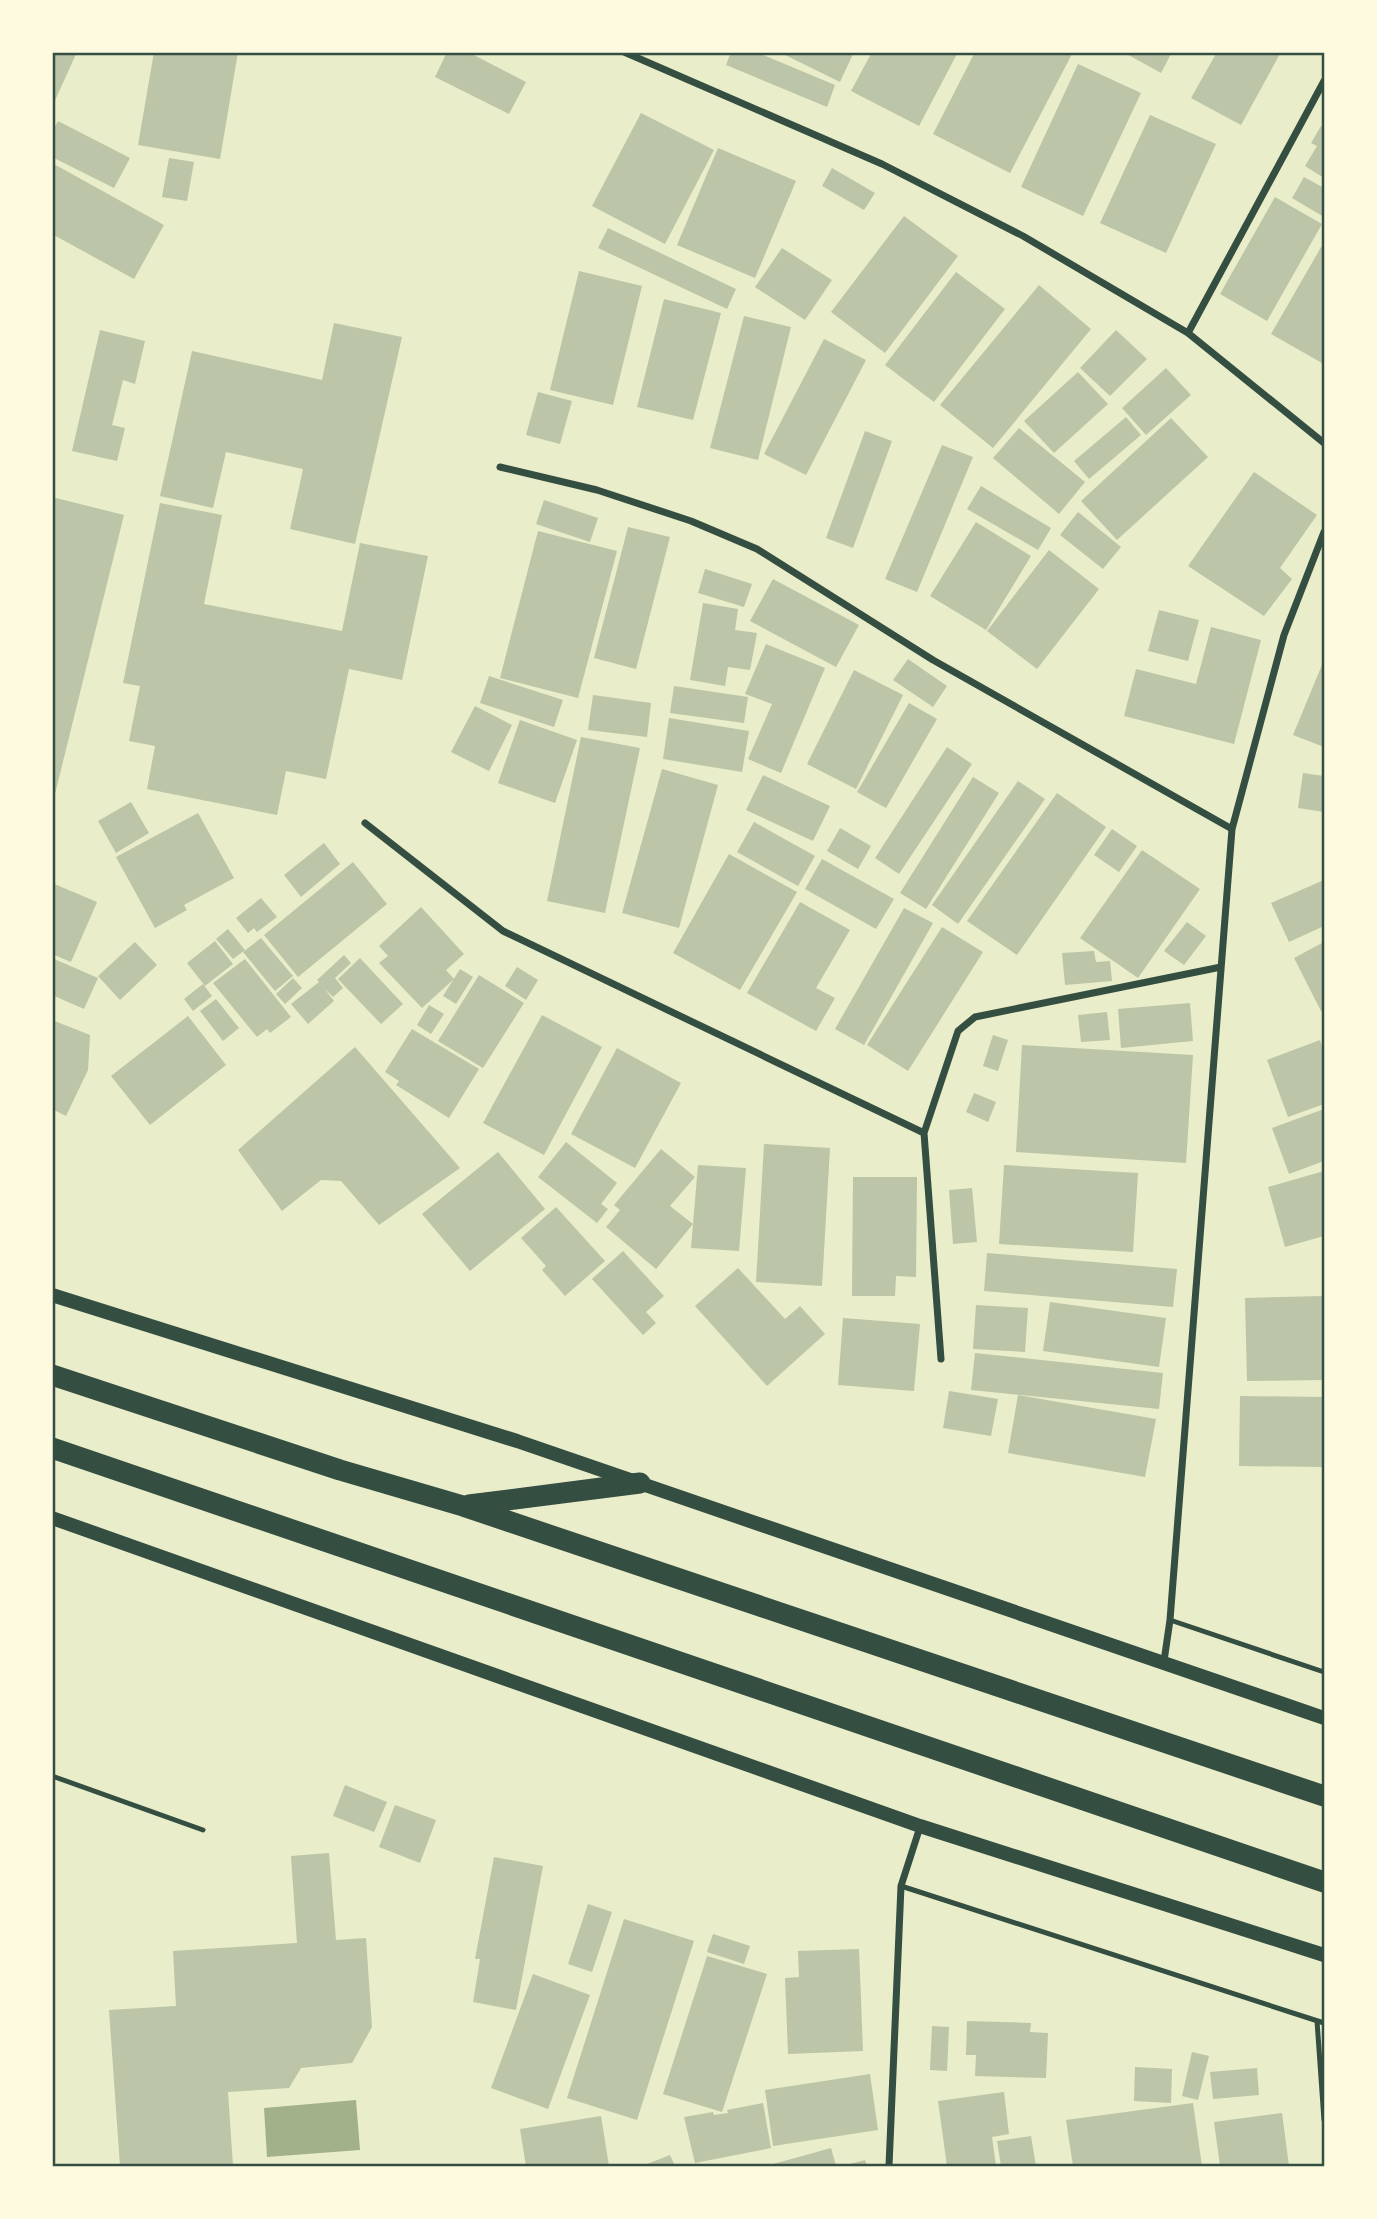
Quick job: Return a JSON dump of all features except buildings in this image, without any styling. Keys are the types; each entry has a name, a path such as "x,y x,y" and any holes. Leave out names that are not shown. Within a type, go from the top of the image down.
{"highway":[{"path":"52,1375 340,1470 463,1506 1325,1796"},
{"path":"52,1448 1325,1882"},
{"path":"463,1506 640,1483"}],"main road":[{"path":"52,1295 640,1483 1325,1718"},
{"path":"52,1518 920,1826 1325,1955"}],"street":[{"path":"624,52 882,164 1023,236 1188,333 1325,443"},
{"path":"1188,333 1325,81"},
{"path":"500,467 608,494 691,521 757,549 933,660 1232,829"},
{"path":"1164,1661 1170,1620 1232,829 1284,635 1313,556 1325,533"},
{"path":"365,823 503,931 924,1133"},
{"path":"941,1359 924,1133 958,1031 975,1017 1221,967"},
{"path":"889,2166 901,1886 920,1826"}],"lane":[{"path":"1170,1620 1325,1672"},
{"path":"52,1776 202,1830"},
{"path":"901,1886 1325,2023"},
{"path":"1317,2021 1325,2120"}],"shaded area":[{"path":"356,2100 360,2150 267,2157 264,2108"}]}
